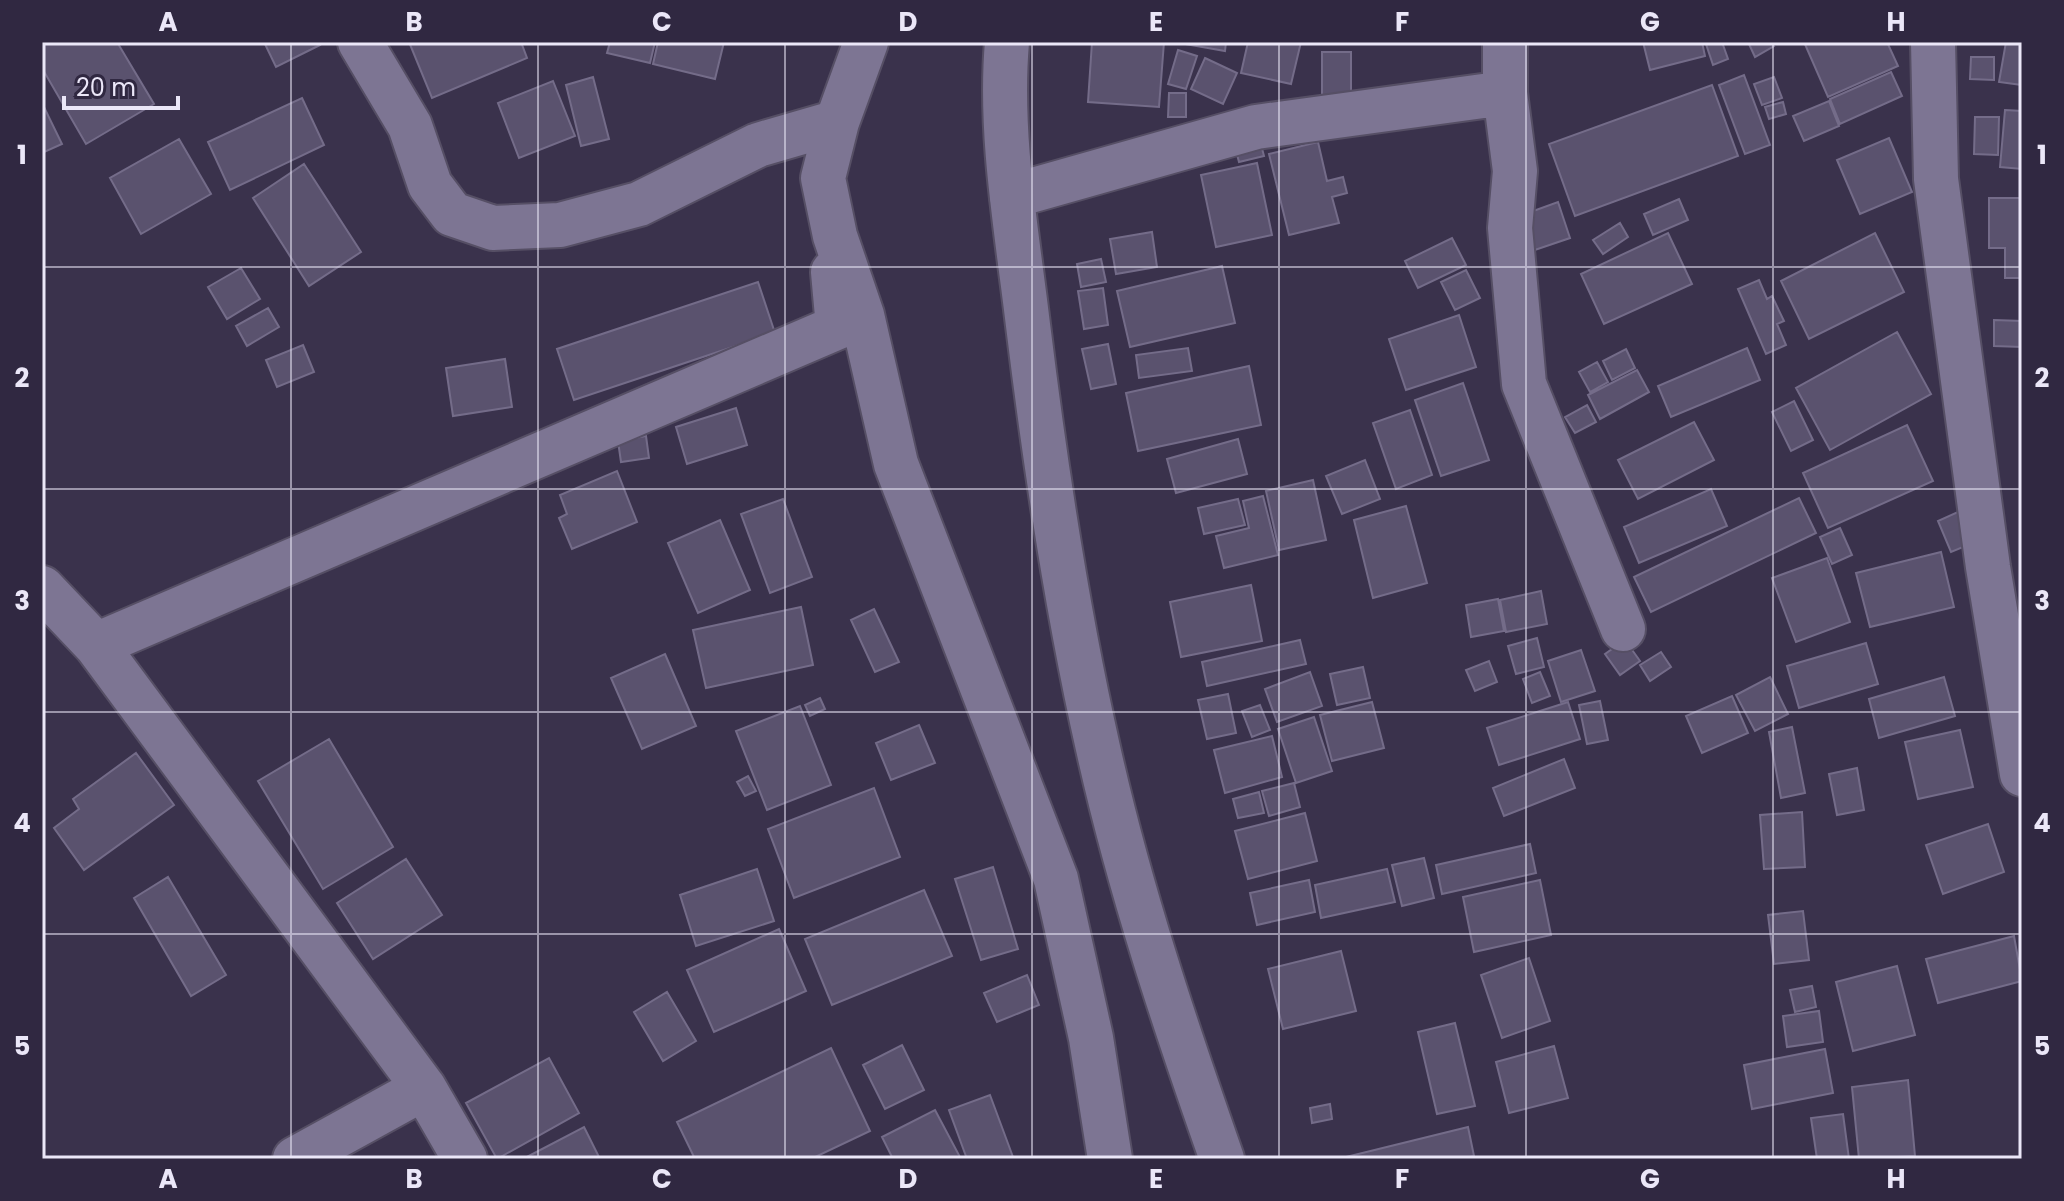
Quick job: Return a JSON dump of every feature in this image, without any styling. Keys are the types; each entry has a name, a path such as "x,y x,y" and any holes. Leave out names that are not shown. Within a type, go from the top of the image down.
{"street":[{"path":"360,42 410,126 430,185 452,214 493,228 560,225 639,204 758,145 837,122"},
{"path":"96,645 838,327 823,178 837,122 866,42"},
{"path":"1007,42 1005,74 1012,196 1050,484 1098,749 1169,1008 1222,1159"},
{"path":"1505,42 1505,93 1515,171 1510,228 1524,384 1623,629"},
{"path":"1933,42 1936,179 1988,567 2022,774"},
{"path":"1012,196 1256,127 1505,93"},
{"path":"823,178 835,236 862,315 896,464 1056,879 1091,1038 1110,1159"},
{"path":"42,588 96,645 424,1088 465,1159"},
{"path":"295,1159 424,1088"}],"building":[{"path":"42,42 117,42 154,104 86,144 42,68"},
{"path":"264,42 318,42 320,45 276,67"},
{"path":"409,42 521,42 527,58 432,98"},
{"path":"610,42 655,42 650,63 607,53"},
{"path":"658,42 724,42 715,79 653,64"},
{"path":"1092,42 1164,42 1159,107 1088,102"},
{"path":"1174,42 1226,42 1225,51"},
{"path":"1248,42 1301,42 1291,84 1241,73"},
{"path":"1643,42 1702,42 1705,56 1650,70"},
{"path":"1722,42 1728,59 1713,65 1706,44"},
{"path":"1748,42 1772,42 1774,46 1755,57"},
{"path":"1804,42 1887,42 1898,66 1828,97"},
{"path":"2006,42 2022,42 2022,85 1999,82"},
{"path":"1178,50 1197,56 1186,89 1168,84"},
{"path":"1322,52 1351,52 1351,98 1322,97"},
{"path":"1971,57 1994,57 1994,80 1970,79"},
{"path":"1205,58 1237,73 1223,104 1191,89"},
{"path":"1891,72 1902,96 1840,124 1830,99"},
{"path":"1744,75 1770,145 1745,154 1719,85"},
{"path":"593,77 609,139 581,146 566,85"},
{"path":"1774,77 1782,98 1762,105 1754,84"},
{"path":"553,81 575,136 519,158 498,103"},
{"path":"1712,85 1738,156 1575,216 1549,144"},
{"path":"1169,93 1186,93 1186,117 1168,117"},
{"path":"302,98 324,145 230,190 208,142"},
{"path":"1829,101 1839,126 1804,141 1793,116"},
{"path":"1783,102 1786,114 1769,119 1765,107"},
{"path":"42,103 62,144 42,153"},
{"path":"2005,110 2022,111 2022,169 2000,167"},
{"path":"1975,117 1999,117 1998,155 1974,154"},
{"path":"1259,137 1264,156 1239,162 1234,143"},
{"path":"1889,138 1912,192 1860,214 1837,160"},
{"path":"179,139 211,194 141,234 110,178"},
{"path":"1318,142 1327,181 1343,177 1347,193 1332,197 1339,223 1289,235 1269,154"},
{"path":"1257,163 1272,235 1216,247 1201,175"},
{"path":"304,164 361,252 309,286 253,198"},
{"path":"1989,198 2022,198 2022,278 2005,278 2005,248 1989,248"},
{"path":"1679,199 1688,220 1653,235 1644,214"},
{"path":"1558,202 1570,238 1529,252 1517,217"},
{"path":"1620,223 1628,237 1603,254 1593,240"},
{"path":"1152,232 1157,267 1116,274 1110,239"},
{"path":"1668,233 1692,284 1604,324 1581,274"},
{"path":"1875,233 1904,292 1809,339 1781,281"},
{"path":"1452,238 1466,265 1418,288 1405,261"},
{"path":"1101,259 1106,282 1081,287 1077,264"},
{"path":"1222,266 1235,323 1130,347 1117,291"},
{"path":"241,268 260,299 227,319 208,287"},
{"path":"1466,270 1480,298 1455,310 1441,282"},
{"path":"1759,280 1767,299 1772,296 1784,321 1777,324 1786,345 1766,354 1738,289"},
{"path":"758,282 775,333 574,400 557,349"},
{"path":"1103,288 1108,325 1084,329 1078,291"},
{"path":"268,308 279,327 247,346 236,326"},
{"path":"1459,315 1476,367 1406,390 1389,339"},
{"path":"1994,320 2022,321 2022,347 1994,346"},
{"path":"1897,332 1931,394 1830,450 1796,388"},
{"path":"1108,344 1116,384 1091,389 1082,349"},
{"path":"303,345 314,372 277,387 266,360"},
{"path":"1188,348 1192,371 1139,378 1136,355"},
{"path":"1747,348 1760,380 1671,417 1658,386"},
{"path":"1626,349 1635,368 1612,380 1603,361"},
{"path":"505,359 512,407 453,416 446,368"},
{"path":"1597,362 1608,382 1590,392 1579,372"},
{"path":"1249,366 1261,425 1138,451 1126,393"},
{"path":"1637,370 1649,392 1600,419 1588,395"},
{"path":"1463,383 1489,460 1441,476 1415,400"},
{"path":"1794,401 1813,440 1791,451 1772,412"},
{"path":"1587,405 1596,422 1575,433 1565,417"},
{"path":"736,408 747,445 687,464 676,427"},
{"path":"1410,410 1432,475 1396,489 1373,423"},
{"path":"1694,422 1714,460 1638,499 1618,460"},
{"path":"1907,425 1933,481 1828,528 1803,473"},
{"path":"646,436 649,458 621,462 618,441"},
{"path":"1238,439 1247,474 1176,493 1167,459"},
{"path":"1365,460 1380,499 1342,514 1326,476"},
{"path":"617,471 637,522 572,549 559,518 567,514 560,495"},
{"path":"1313,480 1326,540 1279,550 1266,491"},
{"path":"1711,489 1727,526 1639,563 1624,527"},
{"path":"1263,496 1278,555 1224,568 1216,536 1249,528 1243,501"},
{"path":"1799,498 1816,533 1651,612 1634,577"},
{"path":"783,499 812,577 770,593 741,514"},
{"path":"1238,499 1245,525 1204,534 1198,508"},
{"path":"1406,506 1427,583 1373,598 1354,520"},
{"path":"1960,511 1973,543 1951,552 1938,521"},
{"path":"720,520 750,590 698,613 668,543"},
{"path":"1840,528 1852,555 1832,564 1820,537"},
{"path":"1941,552 1954,607 1870,627 1856,573"},
{"path":"1827,558 1850,622 1796,642 1772,578"},
{"path":"1251,585 1262,641 1181,657 1170,602"},
{"path":"1541,591 1547,624 1506,632 1500,600"},
{"path":"1498,599 1504,631 1471,637 1466,605"},
{"path":"801,607 813,665 706,688 693,630"},
{"path":"874,609 899,662 875,672 851,620"},
{"path":"1537,638 1544,667 1516,674 1508,646"},
{"path":"1300,640 1306,664 1207,686 1202,662"},
{"path":"1625,640 1640,661 1620,675 1605,654"},
{"path":"1866,643 1878,684 1799,708 1787,666"},
{"path":"1581,650 1595,691 1561,702 1548,661"},
{"path":"1661,652 1671,667 1650,681 1640,665"},
{"path":"665,654 696,726 642,749 611,678"},
{"path":"1489,661 1497,682 1475,691 1466,670"},
{"path":"1363,667 1370,698 1337,705 1330,674"},
{"path":"1310,672 1322,706 1277,722 1265,689"},
{"path":"1540,672 1550,696 1532,703 1523,679"},
{"path":"1770,677 1788,714 1755,731 1736,695"},
{"path":"1944,677 1955,716 1879,738 1869,699"},
{"path":"1228,694 1236,733 1207,739 1198,700"},
{"path":"1732,696 1748,733 1702,753 1686,716"},
{"path":"820,698 825,709 810,716 805,705"},
{"path":"1600,701 1608,740 1587,744 1579,705"},
{"path":"1372,702 1384,748 1332,761 1320,715"},
{"path":"1568,702 1580,739 1499,765 1487,728"},
{"path":"1260,705 1270,730 1252,737 1242,711"},
{"path":"800,706 831,785 767,810 736,731"},
{"path":"1314,717 1332,771 1296,783 1278,729"},
{"path":"919,725 935,763 891,780 876,743"},
{"path":"1792,727 1805,793 1781,798 1769,732"},
{"path":"1960,730 1973,787 1918,799 1905,742"},
{"path":"1272,736 1282,777 1225,793 1214,750"},
{"path":"329,739 393,847 323,889 258,781"},
{"path":"136,753 174,805 84,870 54,828 79,809 73,799"},
{"path":"1564,759 1575,788 1504,816 1493,788"},
{"path":"1857,768 1864,810 1837,815 1829,774"},
{"path":"748,776 756,791 745,796 737,782"},
{"path":"1294,783 1300,807 1269,816 1262,791"},
{"path":"874,788 900,857 794,898 768,829"},
{"path":"1259,792 1264,813 1238,818 1233,799"},
{"path":"1802,812 1805,867 1764,869 1760,815"},
{"path":"1305,813 1317,861 1248,879 1235,831"},
{"path":"1988,824 2004,872 1943,894 1926,845"},
{"path":"1530,844 1536,873 1442,894 1436,865"},
{"path":"1424,858 1434,898 1402,906 1392,865"},
{"path":"406,859 442,915 373,959 337,903"},
{"path":"993,867 1018,949 981,960 955,879"},
{"path":"757,869 774,921 696,946 680,895"},
{"path":"1387,869 1395,902 1321,918 1315,885"},
{"path":"168,877 226,975 191,996 134,898"},
{"path":"1309,880 1315,912 1257,925 1250,893"},
{"path":"1540,880 1551,935 1474,952 1463,897"},
{"path":"924,890 952,956 832,1005 805,939"},
{"path":"1803,911 1809,960 1774,964 1768,915"},
{"path":"779,929 806,991 714,1032 687,970"},
{"path":"2014,936 2022,981 1938,1003 1926,959"},
{"path":"1341,951 1356,1011 1283,1029 1268,969"},
{"path":"1529,958 1550,1021 1502,1038 1481,975"},
{"path":"1897,966 1915,1035 1853,1051 1836,982"},
{"path":"1027,975 1039,1005 997,1022 984,993"},
{"path":"1812,986 1816,1007 1795,1012 1790,990"},
{"path":"667,992 696,1041 663,1061 634,1012"},
{"path":"1819,1011 1823,1042 1787,1047 1783,1016"},
{"path":"1455,1023 1475,1106 1437,1114 1418,1032"},
{"path":"902,1045 924,1090 885,1109 863,1065"},
{"path":"1554,1046 1568,1098 1509,1113 1496,1062"},
{"path":"831,1048 870,1131 811,1159 695,1159 677,1122"},
{"path":"1825,1049 1833,1093 1752,1109 1744,1065"},
{"path":"549,1058 579,1113 497,1159 466,1103"},
{"path":"1908,1080 1915,1156 1859,1159 1852,1087"},
{"path":"990,1095 1013,1157 967,1159 949,1110"},
{"path":"1330,1104 1332,1119 1312,1123 1310,1108"},
{"path":"935,1110 961,1159 893,1159 882,1137"},
{"path":"1843,1114 1849,1159 1817,1159 1811,1118"},
{"path":"584,1127 600,1159 523,1159"},
{"path":"1468,1127 1474,1156 1460,1159 1342,1158"}]}
